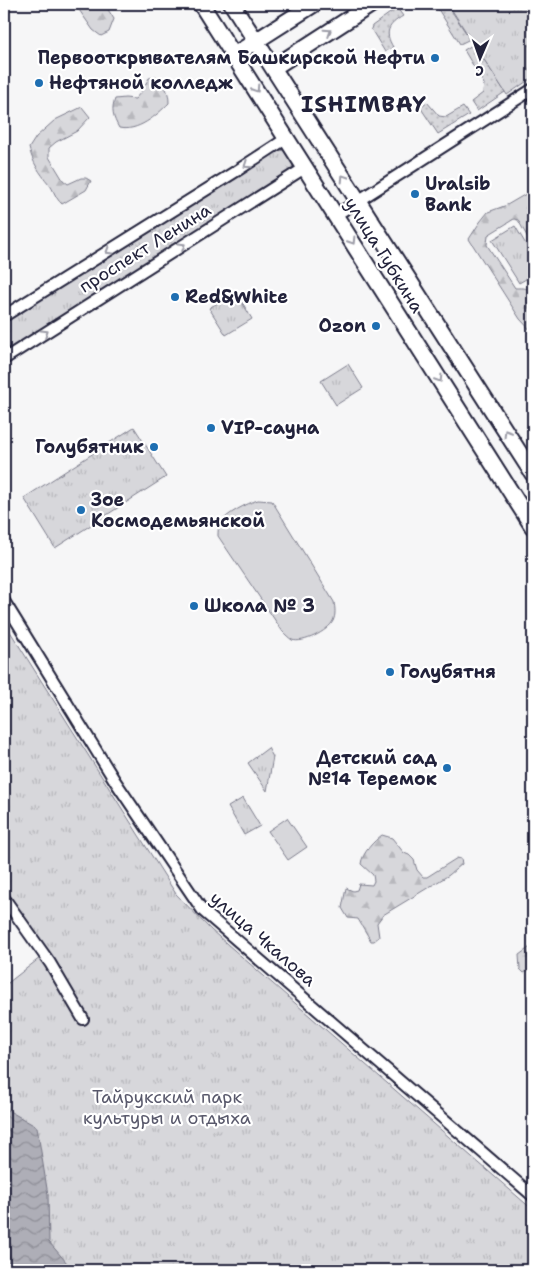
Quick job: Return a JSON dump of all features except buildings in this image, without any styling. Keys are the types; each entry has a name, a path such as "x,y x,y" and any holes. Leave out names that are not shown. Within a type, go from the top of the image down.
{"main road":[{"name":"улица Губкина","path":"202,4 533,527"},
{"name":"улица Губкина","path":"232,4 533,474"},
{"path":"234,55 314,4"},
{"path":"273,68 372,4"}],"street":[{"path":"336,214 533,89"},
{"name":"проспект Ленина","path":"4,316 288,138"},
{"name":"проспект Ленина","path":"4,359 306,168"},
{"name":"улица Чкалова","path":"4,601 115,781 203,911 533,1196"},
{"path":"4,898 50,963 83,1019"}],"green space":[{"path":"75,4 107,4 107,8 114,19 109,32 101,36 93,30"},
{"path":"432,4 447,4 470,39 460,44 436,6"},
{"path":"448,4 533,4 533,77 507,95"},
{"path":"397,8 403,16 389,29 390,42 393,47 385,52 371,29 372,26"},
{"path":"474,44 505,92 477,111 471,102 483,93 484,84 464,50"},
{"path":"157,77 166,89 169,103 152,118 140,125 126,129 119,128 113,114 115,99 135,99 149,78"},
{"path":"427,102 439,116 446,117 463,107 469,115 438,134 420,107"},
{"path":"82,107 90,117 77,131 49,148 49,157 63,180 68,184 81,178 91,181 86,190 62,204 37,167 29,148 36,137 55,120"},
{"path":"287,151 294,161 292,168 286,174 4,354 4,321 275,152"},
{"path":"531,191 533,192 533,247 518,220 514,219 488,235 487,245 515,288 528,289 533,294 533,333 520,319 469,239 488,212 507,205"},
{"path":"515,226 533,256 533,275 519,283 492,240"},
{"path":"236,292 252,319 226,335 209,308"},
{"path":"348,364 363,388 336,405 321,381"},
{"path":"134,427 166,477 55,548 24,498"},
{"path":"258,500 272,501 334,602 335,614 333,621 326,629 315,636 297,641 292,640 283,632 218,536 219,525 227,516 243,506"},
{"name":"Тайрукский парк культуры и отдыха","path":"4,622 176,894 211,930 533,1210 533,1270 4,1270 4,986 45,954 4,895"},
{"path":"268,748 273,757 267,791 248,763"},
{"path":"243,798 260,826 244,835 228,807"},
{"path":"287,818 307,847 288,860 268,831"},
{"path":"382,835 392,838 404,853 414,860 417,870 423,877 427,877 457,858 461,859 462,864 449,875 383,915 377,923 379,937 371,941 358,919 348,918 342,908 346,888 353,891 357,890 359,884 372,885 374,881 373,875 361,864 366,852"},
{"path":"533,945 533,968 524,973 520,969 519,955"}],"water":[{"path":"4,1108 37,1127 48,1195 49,1242 73,1270 4,1270"}],"place":[{"name":"Первооткрывателям Башкирской Нефти","path":"435,58"},
{"name":"Нефтяной колледж","path":"39,83"},
{"name":"Uralsib Bank","path":"415,194"},
{"name":"Red&White","path":"175,297"},
{"name":"Ozon","path":"376,326"},
{"name":"VIP-сауна","path":"211,428"},
{"name":"Голубятник","path":"154,447"},
{"name":"Зое Космодемьянской","path":"81,510"},
{"name":"Школа № 3","path":"194,606"},
{"name":"Голубятня","path":"390,672"},
{"name":"Детский сад №14 Теремок","path":"447,768"}],"district":[{"name":"ISHIMBAY","path":"364,104"}]}
